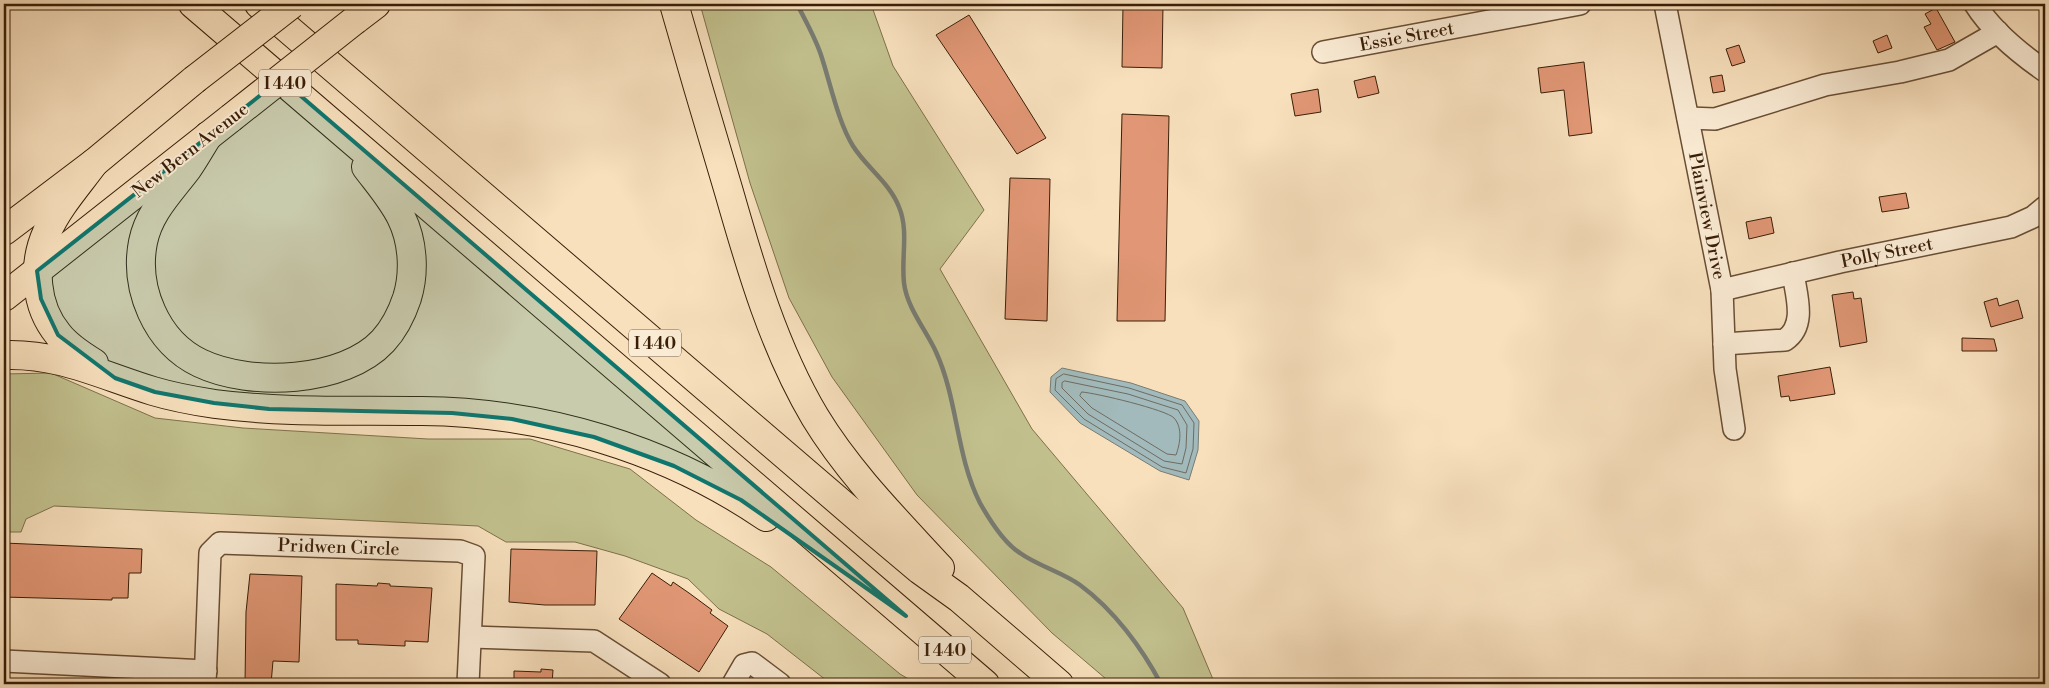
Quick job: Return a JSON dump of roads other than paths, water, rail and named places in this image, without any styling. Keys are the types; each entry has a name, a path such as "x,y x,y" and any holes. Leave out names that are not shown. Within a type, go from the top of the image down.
{"main road":[{"name":"I 440","path":"192,4 985,684"},
{"name":"I 440","path":"259,4 869,527 920,570 959,598 1059,684"},
{"path":"4,231 94,163 194,80 292,4"},
{"path":"674,4 748,258 773,329 815,416 858,477 1002,636"},
{"name":"New Bern Avenue","path":"4,297 365,12"},
{"path":"208,136 187,169 173,184 148,224 141,258 141,277 151,312 171,341 199,363 231,373 272,378 338,368 367,353 382,342 390,331 405,303 411,284 408,233 401,216 339,130"},
{"path":"94,163 51,223 43,241 37,271 41,299 58,335 78,352 115,378"},
{"path":"4,355 52,357 156,392 214,403 269,409 452,412 512,419 594,436 709,481 741,500 906,616"}],"street":[{"name":"Essie Street","path":"1323,52 1580,4"},
{"name":"Plainview Drive","path":"1665,4 1722,290 1725,369 1734,429"},
{"path":"1975,4 1982,15 2021,55 2045,71"},
{"path":"1688,118 1715,119 1824,84 1900,72 1949,60 1998,32"},
{"name":"Polly Street","path":"1722,290 1792,273 2011,227 2033,217 2045,207"},
{"path":"1724,344 1785,340 1792,335 1799,316 1792,273"},
{"name":"Pridwen Circle","path":"205,677 210,553 220,543 460,551 474,556 468,684"},
{"path":"471,637 594,642 660,684"},
{"path":"4,661 205,677"},
{"path":"733,684 744,665 752,663 780,684"}],"water":[{"path":"1062,368 1131,383 1185,401 1199,421 1198,450 1189,480 1160,471 1080,423 1050,392 1051,377"}],"waterway":[{"path":"797,4 819,48 839,114 853,146 890,190 899,207 904,225 903,273 906,292 943,370 966,466 980,503 997,530 1014,549 1034,562 1073,580 1104,606 1136,643 1161,684"}]}
